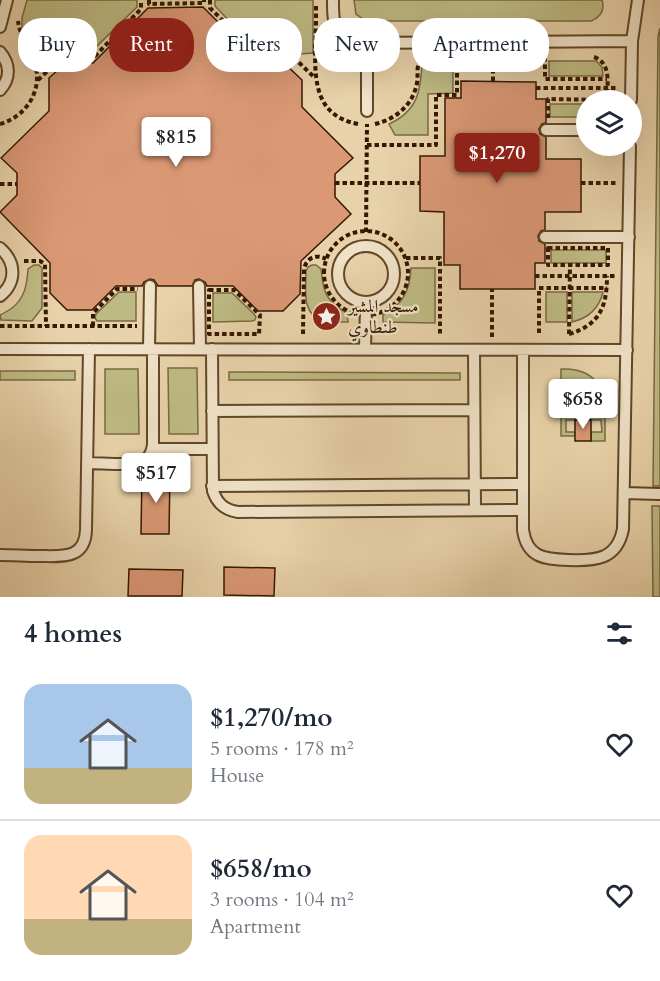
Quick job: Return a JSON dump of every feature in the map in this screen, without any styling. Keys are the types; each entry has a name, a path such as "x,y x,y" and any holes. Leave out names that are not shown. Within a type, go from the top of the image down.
{"lane":[{"path":"0,27 8,0"},
{"path":"333,0 334,18"},
{"path":"631,88 632,40 638,0"},
{"path":"400,44 632,40"},
{"path":"0,52 8,65 8,73 7,80 0,90"},
{"path":"367,72 367,111"},
{"path":"547,125 576,129"},
{"path":"523,350 523,484 526,543 535,553 547,559 600,559 613,550 622,537 623,529 630,156"},
{"path":"545,237 628,237"},
{"path":"366,245 381,250 387,255 392,262 394,278 392,286 382,298 366,303 358,302 344,293 337,270 344,256 366,245"},
{"path":"0,249 10,260 12,277 10,285 0,296"},
{"path":"87,463 138,464 149,457 153,449 150,286"},
{"path":"199,286 200,349"},
{"path":"365,349 366,303"},
{"path":"0,349 627,350"},
{"path":"0,555 64,556 76,552 86,537 89,349"},
{"path":"212,349 212,486 214,497 221,506 238,512 524,510"},
{"path":"474,350 475,510"},
{"path":"212,411 474,410"},
{"path":"153,449 212,449"},
{"path":"212,486 523,484"},
{"path":"624,494 660,494"}],"path":[{"path":"38,80 67,53 95,56 141,9 141,0"},
{"path":"150,0 149,4 204,3 204,0"},
{"path":"210,0 210,8 257,54 288,52 315,78"},
{"path":"316,0 315,78 322,98 336,115 345,120 367,125 387,121 396,116 410,101 417,82 418,72"},
{"path":"0,124 12,119 27,107 38,80 35,63 21,36 19,13"},
{"path":"590,57 603,62 607,70 607,88"},
{"path":"367,145 436,146 436,95 457,95 458,72"},
{"path":"493,72 493,81"},
{"path":"545,72 545,79 607,79"},
{"path":"536,88 631,88"},
{"path":"547,125 548,99 576,99"},
{"path":"366,232 367,111"},
{"path":"335,183 420,183"},
{"path":"581,183 630,183"},
{"path":"0,184 17,184"},
{"path":"356,232 376,232 386,236 401,249 406,258 408,278 406,288 395,304 378,314 355,314 346,310 331,297 324,279 324,269 331,250 338,242 356,232"},
{"path":"548,248 608,248 608,265 570,265 548,265 548,248"},
{"path":"303,334 304,268 308,260 313,257 327,259"},
{"path":"406,258 440,258 440,334"},
{"path":"23,261 40,261 45,264 46,326"},
{"path":"569,334 570,265"},
{"path":"535,276 628,276"},
{"path":"562,335 585,328 597,318 605,304 607,276"},
{"path":"539,333 539,288 607,288"},
{"path":"93,326 93,313 117,289 139,289 139,298"},
{"path":"491,350 492,289"},
{"path":"209,290 234,290 260,315 259,334 209,334 209,290"},
{"path":"0,326 139,326 139,317"}],"shaded area":[{"path":"27,0 137,0 137,7 126,18 109,18 109,34 97,46 97,18 22,18"},
{"path":"215,0 313,0 313,53 302,54 302,18 226,18 215,6"},
{"path":"354,0 602,0 603,7 600,15 591,21 549,21 549,18 412,18 412,21 400,21 400,18 362,18 356,14"},
{"path":"660,28 660,486 653,486 658,36"},
{"path":"549,61 596,61 602,67 603,76 549,76"},
{"path":"421,72 453,72 453,93 428,94 428,135 395,135 389,124 399,119 412,106"},
{"path":"550,104 576,104 576,117 550,117"},
{"path":"551,250 606,250 606,263 551,263"},
{"path":"34,265 42,268 42,308 32,321 1,320 0,315 12,308 23,295 28,269"},
{"path":"312,265 321,269 326,293 335,305 347,314 348,322 323,322 311,313 306,301 306,271"},
{"path":"411,268 435,268 435,323 383,322 383,315 396,307 404,296"},
{"path":"119,292 136,292 136,321 97,321 96,314"},
{"path":"546,292 567,292 567,322 546,322"},
{"path":"572,292 603,292 592,312 572,322"},
{"path":"213,293 232,293 254,314 255,320 213,322"},
{"path":"168,368 197,368 198,434 169,434"},
{"path":"105,369 138,369 139,434 105,434"},
{"path":"561,369 577,370 588,374 596,382 604,402 605,441 591,441 591,432 602,432 601,420 566,420 566,432 575,432 575,436 561,436"},
{"path":"0,371 75,371 75,380 0,380"},
{"path":"229,372 460,373 460,380 229,380"},
{"path":"652,506 660,506 660,597 653,597"}],"building":[{"path":"203,7 214,18 206,18 206,72 294,72 302,80 302,107 353,158 335,174 335,197 351,214 301,261 300,294 283,311 258,311 233,286 207,286 199,279 195,280 192,286 158,286 154,280 150,279 142,286 116,286 92,310 67,310 50,293 50,263 0,212 17,195 17,173 1,158 49,111 49,78 56,72 97,72 97,59 109,47 109,72 194,72 194,18 138,18 148,8"},
{"path":"461,81 536,82 536,99 546,99 546,123 542,124 539,129 540,134 546,137 546,159 581,159 581,212 545,212 545,230 541,231 538,236 539,241 545,244 545,263 535,263 535,289 460,289 460,265 444,265 444,212 420,211 420,156 445,156 445,98 461,98"},
{"path":"575,420 591,420 591,441 575,441"},
{"path":"142,473 170,473 169,534 141,534"},
{"path":"224,567 275,568 274,596 224,595"},
{"path":"129,569 183,570 182,596 128,596"}],"place":[{"name":"مسجد المشير طنطاوي","path":"327,316"}]}
